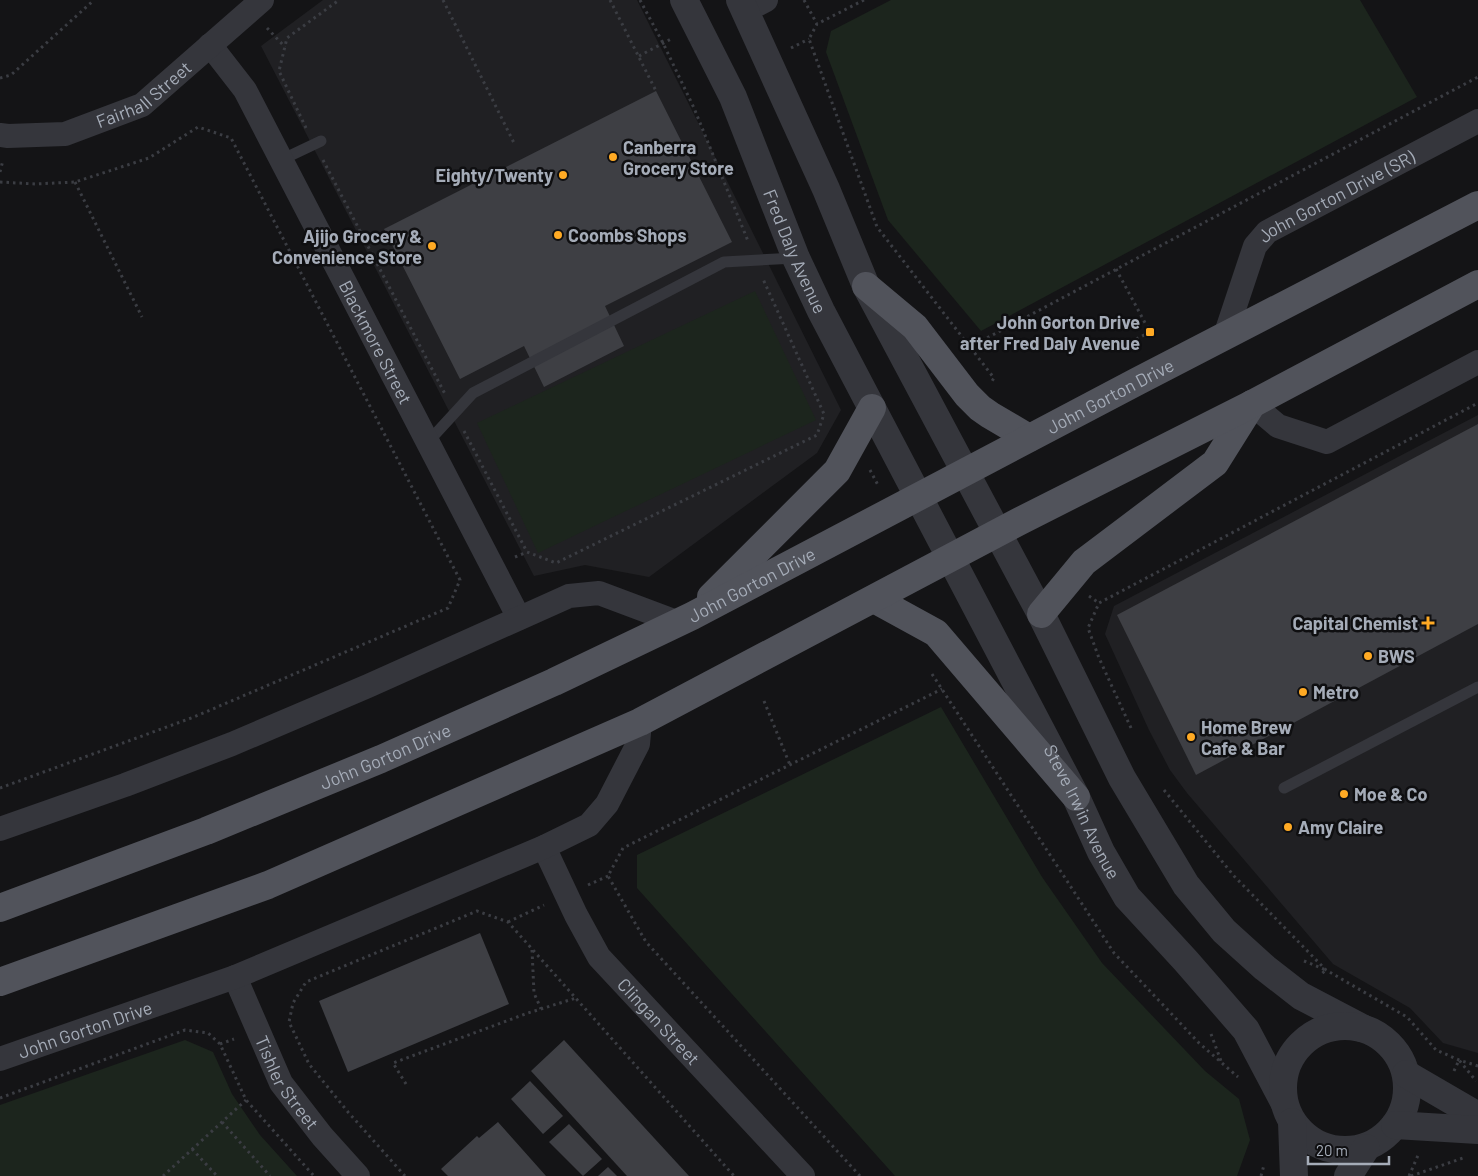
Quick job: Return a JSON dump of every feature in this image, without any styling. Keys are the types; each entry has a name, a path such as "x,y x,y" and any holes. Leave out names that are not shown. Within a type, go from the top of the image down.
{"main road":[{"name":"John Gorton Drive","path":"0,908 206,831 381,759 554,682 685,619 1478,205"},
{"path":"0,982 268,885 640,722 950,558 1252,404 1478,284"},
{"path":"866,286 915,327 967,395 980,408 990,416 1029,438"},
{"path":"1041,614 1084,562 1215,463 1252,404"},
{"path":"685,619 837,471 872,408"},
{"path":"874,599 936,633 1076,797"}],"street":[{"name":"Fairhall Street","path":"0,135 65,134 142,104 262,0"},
{"name":"Fred Daly Avenue","path":"684,0 733,97 796,258 821,311 918,497"},
{"path":"750,4 866,286 1041,614 1122,778 1186,885 1224,930 1265,968 1301,996 1377,1035 1390,1045 1400,1058 1406,1074 1407,1092 1404,1109 1395,1125 1382,1139 1366,1148 1345,1151 1324,1148 1306,1137 1288,1112"},
{"name":"Blackmore Street","path":"210,46 245,90 519,618"},
{"name":"John Gorton Drive (SR)","path":"1226,336 1255,246 1267,232 1478,121"},
{"path":"1252,404 1278,426 1327,442 1478,362"},
{"name":"Steve Irwin Avenue","path":"918,497 1076,797 1101,852 1126,897 1186,961 1246,1030 1288,1112"},
{"path":"0,829 125,785 232,744 569,596 599,593 685,619"},
{"name":"John Gorton Drive","path":"0,1059 235,977 544,847 589,825 607,804 638,744 640,722"},
{"name":"Clingan Street","path":"544,847 576,915 599,957 803,1176"},
{"name":"Tishler Street","path":"235,977 280,1083 322,1136 358,1176"},
{"path":"1294,1176 1283,1080 1290,1060 1302,1043 1320,1031 1341,1026 1362,1028"},
{"path":"1406,1074 1478,1116"},
{"path":"1395,1125 1478,1130"},
{"path":"1348,1176 1366,1148"}],"lane":[{"path":"281,160 318,143"},
{"path":"428,442 473,393 724,262 796,258"},
{"path":"1284,788 1478,687"}],"path":[{"path":"0,78 11,75 94,0"},
{"path":"339,0 287,38 279,71 294,107 318,143 527,552 556,563 817,435 824,414 756,261 694,108 640,0"},
{"path":"444,0 515,145"},
{"path":"610,0 656,91"},
{"path":"804,0 817,24"},
{"path":"864,0 817,24 809,39 877,227 994,378"},
{"path":"970,347 1478,77"},
{"path":"0,182 35,184 75,182 149,158 198,127 231,138 460,580 448,608 194,717 0,788"},
{"path":"75,182 142,317"},
{"path":"1116,269 1150,332 1122,347"},
{"path":"1134,735 1099,658 1088,628 1099,603 1478,403"},
{"path":"927,667 1114,953 1199,1043 1241,1080"},
{"path":"860,1176 646,942 608,876 623,848 942,689"},
{"path":"764,701 790,764"},
{"path":"1159,785 1234,876 1326,970 1407,1017 1436,1050 1478,1066"},
{"path":"405,1176 348,1112 309,1064 289,1022 293,1003 306,982 477,911 508,922 734,1176"},
{"path":"532,950 534,993 541,1009"},
{"path":"1301,996 1326,970"},
{"path":"406,1084 393,1063 576,998"},
{"path":"0,1098 185,1030 208,1033 220,1044 246,1100 314,1176"},
{"path":"1229,1069 1254,1044"},
{"path":"1459,1060 1478,1083"},
{"path":"163,1176 246,1100"},
{"path":"222,1122 270,1176"},
{"path":"192,1149 217,1176"},
{"path":"1411,1176 1470,1156"},
{"path":"1261,1176 1266,1159"}],"shaded area":[{"path":"323,0 637,0 841,410 817,453 649,577 585,565 534,576 261,46"},
{"path":"891,0 1360,0 1417,97 981,331 888,220 826,52 831,31"},
{"path":"755,291 816,420 538,553 477,423"},
{"path":"1478,415 1478,1053 1443,1043 1410,1008 1333,964 1187,793 1170,770 1149,730 1105,634 1114,606"},
{"path":"941,707 1042,877 1102,963 1205,1071 1239,1099 1250,1140 1237,1176 895,1176 637,888 637,855"},
{"path":"185,1040 213,1052 232,1094 260,1135 297,1176 0,1176 0,1105"}],"building":[{"name":"Coombs Shops","path":"656,91 732,242 605,306 624,346 544,387 524,346 460,379 384,229"},
{"path":"1478,424 1478,624 1196,775 1117,615"},
{"path":"480,933 509,1004 348,1072 319,1001"},
{"path":"564,1040 689,1176 627,1176 531,1071"},
{"path":"530,1081 563,1116 543,1134 511,1099"},
{"path":"498,1122 546,1176 448,1176 441,1169 477,1136 479,1138"},
{"path":"569,1124 602,1159 583,1176 549,1142"},
{"path":"608,1167 617,1176 598,1176"}],"place":[{"name":"Canberra Grocery Store","path":"613,157"},
{"name":"Eighty/Twenty","path":"563,175"},
{"name":"Coombs Shops","path":"558,235"},
{"name":"Ajijo Grocery & Convenience Store","path":"432,246"},
{"name":"John Gorton Drive after Fred Daly Avenue","path":"1150,332"},
{"name":"Capital Chemist","path":"1428,623"},
{"name":"BWS","path":"1368,656"},
{"name":"Metro","path":"1303,692"},
{"name":"Home Brew Cafe & Bar","path":"1191,737"},
{"name":"Moe & Co","path":"1344,794"},
{"name":"Amy Claire","path":"1288,827"}]}
